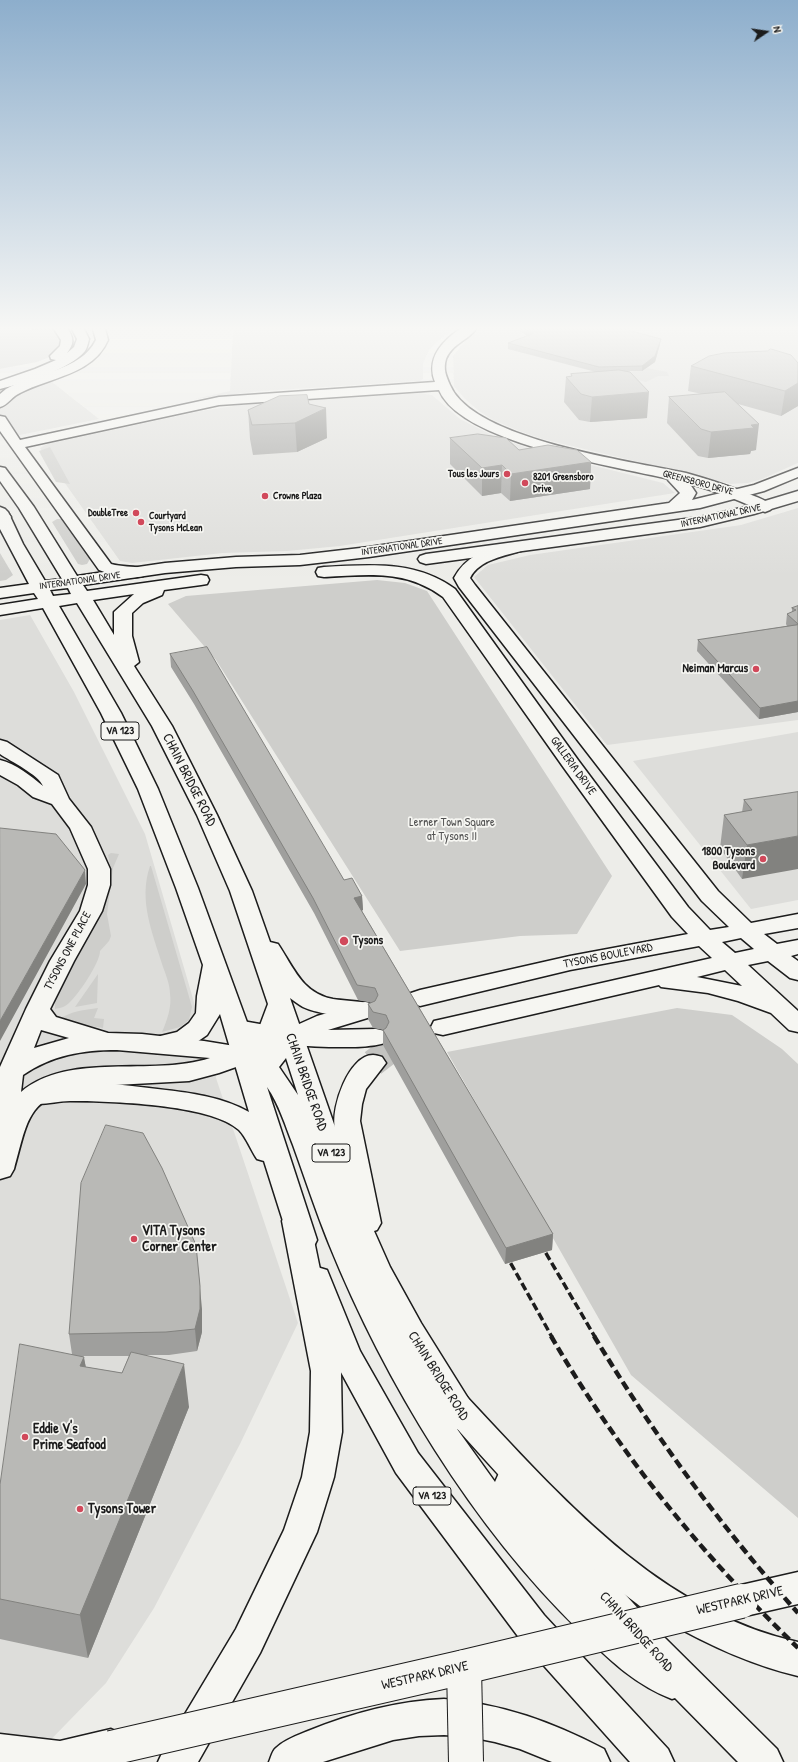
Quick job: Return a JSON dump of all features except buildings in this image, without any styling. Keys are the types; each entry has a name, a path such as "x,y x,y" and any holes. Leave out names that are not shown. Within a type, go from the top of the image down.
{"main road":[{"path":"16,445 172,411"},
{"name":"GREENSBORO DRIVE","path":"465,411 488,425 534,444 685,478 730,498"},
{"path":"0,420 16,445 105,567 119,572 137,572"},
{"name":"CHAIN BRIDGE ROAD","path":"0,471 26,507 162,726 207,814 241,891 279,1005 279,1036 376,1267 410,1331 455,1405 512,1486 567,1555 652,1650 700,1700 764,1762"},
{"name":"GREENSBORO DRIVE","path":"653,472 756,506"},
{"name":"INTERNATIONAL DRIVE","path":"77,589 137,572 200,565 300,560 356,554 730,498 798,472"},
{"path":"675,480 685,488 688,493 687,496 675,506"},
{"path":"756,506 798,482"},
{"name":"INTERNATIONAL DRIVE","path":"0,593 44,594 77,589 324,572 693,523 798,496"},
{"path":"541,543 588,529 703,511 730,498"},
{"name":"VA 123","path":"1,514 15,544 108,707 148,789 187,888 237,1028 256,1061 259,1081 257,1098 296,1221 346,1354 407,1463 532,1627 655,1762"},
{"path":"522,546 490,555 472,564 464,572 462,578 467,587 710,896 746,931 798,973"},
{"name":"GALLERIA DRIVE","path":"324,572 399,572 432,581 449,593 680,912 705,939 790,1017"},
{"path":"134,681 123,636 123,612 137,599 146,595 165,588 205,580"},
{"name":"INTERNATIONAL DRIVE","path":"0,610 44,594"},
{"name":"TYSONS ONE PLACE","path":"0,746 51,779 59,800 80,827 99,868 99,885 91,911 62,961 6,1076 0,1151"},
{"path":"0,766 25,781 40,793 59,800"},
{"path":"241,891 272,954 296,991 312,1002 334,1007 364,1010 279,1036"},
{"name":"TYSONS BOULEVARD","path":"420,998 570,963 798,921"},
{"path":"442,1027 730,961 798,947"},
{"path":"157,1045 185,1038 198,1028 208,1013 214,965"},
{"path":"633,983 682,983 710,986 740,993 790,1017"},
{"path":"38,1009 47,1023 63,1029 114,1041 157,1045 256,1061 282,1089 293,1110 343,1244 370,1304 403,1370 450,1446 503,1519 561,1588 632,1657 700,1700"},
{"path":"237,1028 279,1036 346,1039 375,1050 364,1072 352,1089 348,1104 347,1121 376,1267"},
{"path":"0,1169 16,1120 25,1103 48,1086 69,1080 101,1076 143,1076 190,1072 256,1061 272,1057 279,1036"},
{"path":"6,1076 34,1058 59,1048 114,1041"},
{"path":"34,1096 61,1092 133,1095 195,1102 228,1112 248,1124 261,1142 284,1183"},
{"path":"177,1762 248,1641 300,1532 318,1477 326,1432 326,1370 296,1221"},
{"path":"455,1405 548,1506 615,1566 649,1593 708,1627 776,1654 798,1659"},
{"name":"WESTPARK DRIVE","path":"0,1753 77,1758 464,1668 798,1588"},
{"path":"464,1668 466,1762"},
{"path":"288,1762 297,1755 336,1738 393,1722 449,1718 488,1722 528,1733 568,1750 591,1762"}],"shaded area":[{"path":"0,411 89,411 99,419 10,437 0,421"},
{"path":"200,411 451,411 460,419 496,437 543,453 663,483 675,493 340,546 287,551 223,553 132,563 120,561 40,448 47,444"},
{"path":"479,411 798,411 798,463 762,479 748,483 731,484 542,439 493,420"},
{"path":"798,508 798,720 607,745 474,577 488,565 530,555 741,525"},
{"path":"30,615 74,692 145,834 217,1081 298,1323 240,1444 154,1608 106,1683 29,1762 0,1762 0,620"},
{"path":"798,732 798,900 751,909 633,761"}],"green space":[{"path":"50,447 70,484 56,482 41,455 39,451"},
{"path":"57,519 64,519 90,559 87,564 78,564 52,522"},
{"path":"0,553 13,575 6,580 0,581"},
{"name":"Lerner Town Square at Tysons II","path":"377,580 405,583 427,591 612,876 577,934 520,936 400,951 216,660 168,604 186,596"},
{"path":"111,853 119,854 113,868 107,914 111,936 109,941 100,951 93,971 78,993 67,1004 55,1009 55,998 106,903 111,879 108,855"},
{"path":"150,866 192,1007 189,1020 180,1027 162,1032 169,1013 170,991 151,930 146,905 147,879"},
{"path":"98,974 97,1003 75,1007"},
{"path":"98,1008 94,1018 104,1019 103,1028 65,1022 60,1019 64,1016 83,1010"},
{"path":"677,1008 732,1015 782,1049 798,1064 798,1518 631,1375 447,1052"}],"tunnel":[{"path":"373,1063 395,1046 413,1038"}],"railway":[{"path":"540,1243 595,1337"},
{"path":"505,1253 552,1337"},
{"path":"551,1336 604,1421 664,1501 728,1576 798,1648"},
{"path":"594,1336 640,1409 715,1514 798,1613"}],"place":[{"name":"Tous les Jours","path":"507,474"},
{"name":"8201 Greensboro Drive","path":"525,483"},
{"name":"Crowne Plaza","path":"265,496"},
{"name":"DoubleTree","path":"136,513"},
{"name":"Courtyard Tysons McLean","path":"141,522"},
{"name":"Neiman Marcus","path":"756,669"},
{"name":"1800 Tysons Boulevard","path":"763,859"},
{"name":"Tysons","path":"344,941"},
{"name":"VITA Tysons Corner Center","path":"134,1239"},
{"name":"Eddie V's Prime Seafood","path":"25,1437"},
{"name":"Tysons Tower","path":"80,1509"}]}
